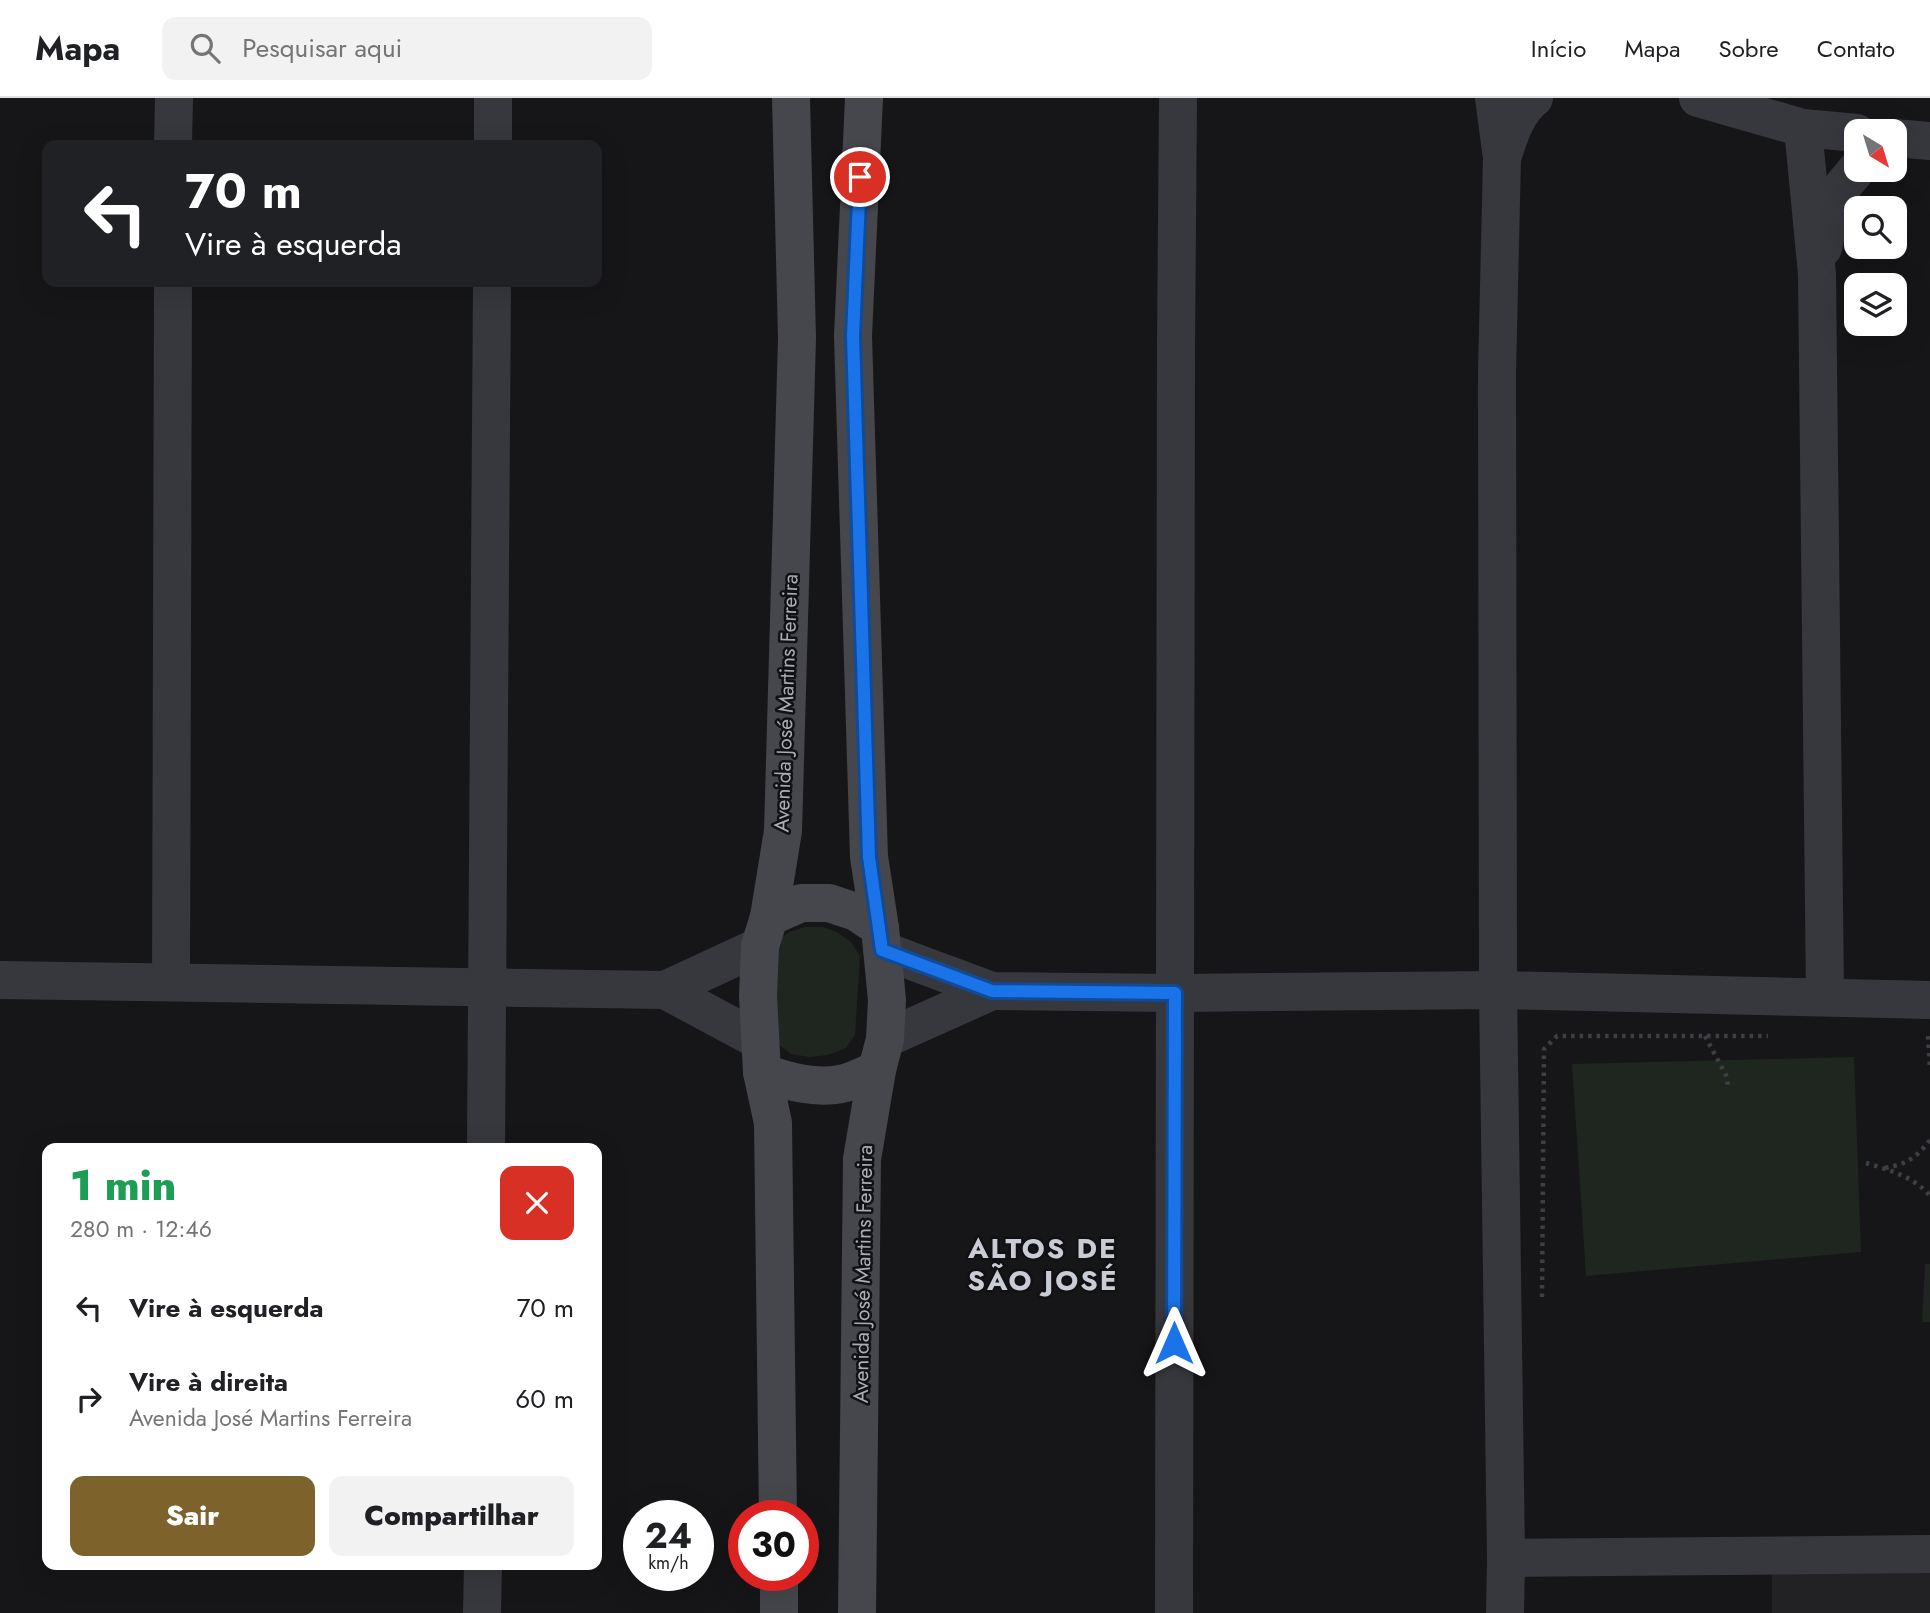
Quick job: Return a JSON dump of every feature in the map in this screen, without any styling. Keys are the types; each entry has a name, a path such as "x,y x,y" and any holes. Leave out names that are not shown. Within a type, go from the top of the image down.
{"main road":[{"name":"Avenida José Martins Ferreira","path":"778,1500 773,1123 761,1056 758,996 764,932 783,831 797,338 791,98"},
{"name":"Avenida José Martins Ferreira","path":"858,1613 862,1159 881,1055 887,1000 869,857 853,336 864,98"},
{"path":"764,932 801,903 829,903 856,912 881,939"},
{"path":"761,1056 777,1078 811,1086 845,1083 881,1055"},
{"path":"779,1591 779,1613"}],"street":[{"path":"173,140 174,98"},
{"path":"493,140 494,98"},
{"path":"1174,1613 1175,374 1178,98"},
{"path":"1494,98 1502,158 1497,373 1498,990 1505,1613"},
{"path":"1502,158 1512,128 1534,98"},
{"path":"1698,98 1803,128 1844,133"},
{"path":"1803,128 1817,274 1825,996"},
{"path":"1817,274 1830,214 1846,182"},
{"path":"171,982 173,287"},
{"path":"486,1143 492,287"},
{"path":"0,980 665,990 764,932"},
{"path":"881,939 992,991 1175,993 1498,990 1930,1000"},
{"path":"665,990 761,1056"},
{"path":"881,1055 992,991"},
{"path":"1506,1558 1930,1554"},
{"path":"482,1613 483,1570"}],"path":[{"path":"1542,1308 1544,1049 1557,1036 1775,1036"},
{"path":"1705,1036 1727,1077 1728,1090"},
{"path":"1930,1037 1930,1069"},
{"path":"1885,1168 1904,1164 1930,1140"},
{"path":"1866,1163 1907,1178 1930,1196"}],"shaded area":[{"path":"805,927 822,927 837,932 851,942 860,956 855,1035 846,1048 828,1055 809,1057 791,1054 777,1043 775,942 789,932"},
{"path":"1854,1057 1861,1252 1586,1276 1572,1064"},
{"path":"1925,1264 1930,1264 1930,1322 1922,1322"},
{"path":"1930,1571 1930,1613 1772,1613 1772,1573"}],"district":[{"name":"ALTOS DE SÃO JOSÉ","path":"1043,1264"}],"route":[{"path":"860,177 853,336 869,857 882,950 992,991 1175,993 1174,1343"}]}
